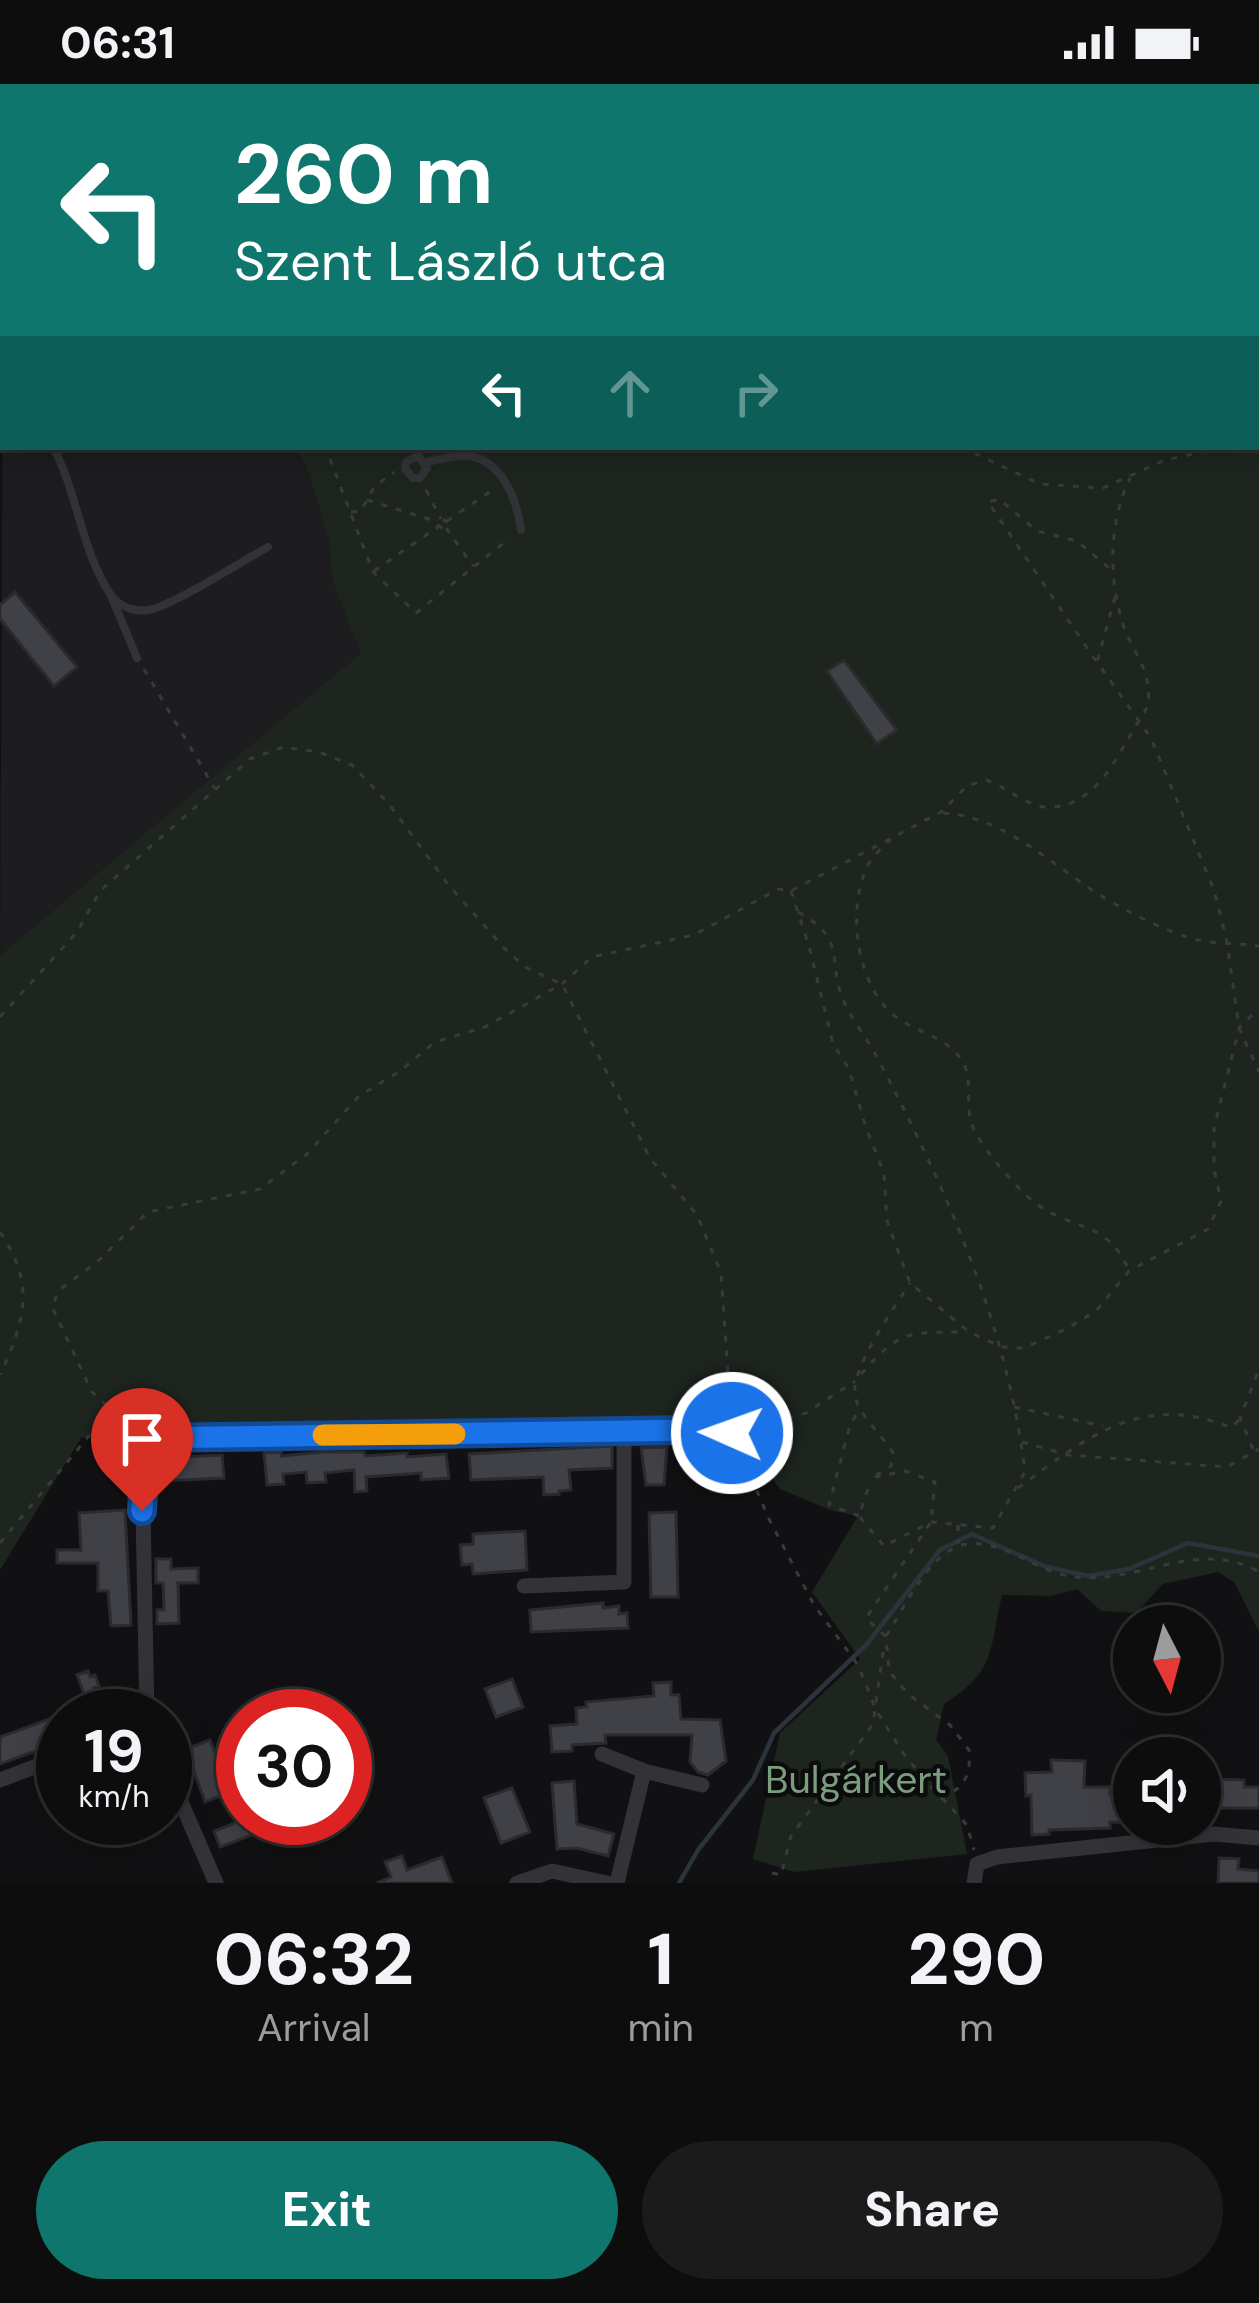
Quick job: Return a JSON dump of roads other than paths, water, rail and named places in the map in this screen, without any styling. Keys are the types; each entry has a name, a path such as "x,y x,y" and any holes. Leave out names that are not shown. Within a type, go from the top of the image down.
{"street":[{"path":"524,1586 624,1582 624,1432"},
{"path":"146,1689 142,1511 146,1438 732,1433"},
{"path":"602,1754 644,1771 702,1785"},
{"path":"0,1780 36,1766"},
{"path":"617,1883 644,1771"},
{"path":"192,1827 216,1883"},
{"path":"974,1883 977,1864 997,1857 1214,1834 1259,1838"},
{"path":"518,1883 552,1871 608,1883"}],"lane":[{"path":"54,450 137,658"},
{"path":"421,455 428,468 420,478 408,475 405,469 411,457 421,455 469,456 496,471 516,501 521,530"},
{"path":"111,596 122,606 153,608 268,547"}],"waterway":[{"path":"679,1883 698,1850 753,1780 774,1733 866,1645 940,1550 972,1534 1044,1566 1088,1576 1129,1569 1188,1543 1259,1556"}],"park label":[{"name":"Bulgárkert","path":"856,1779"}]}
